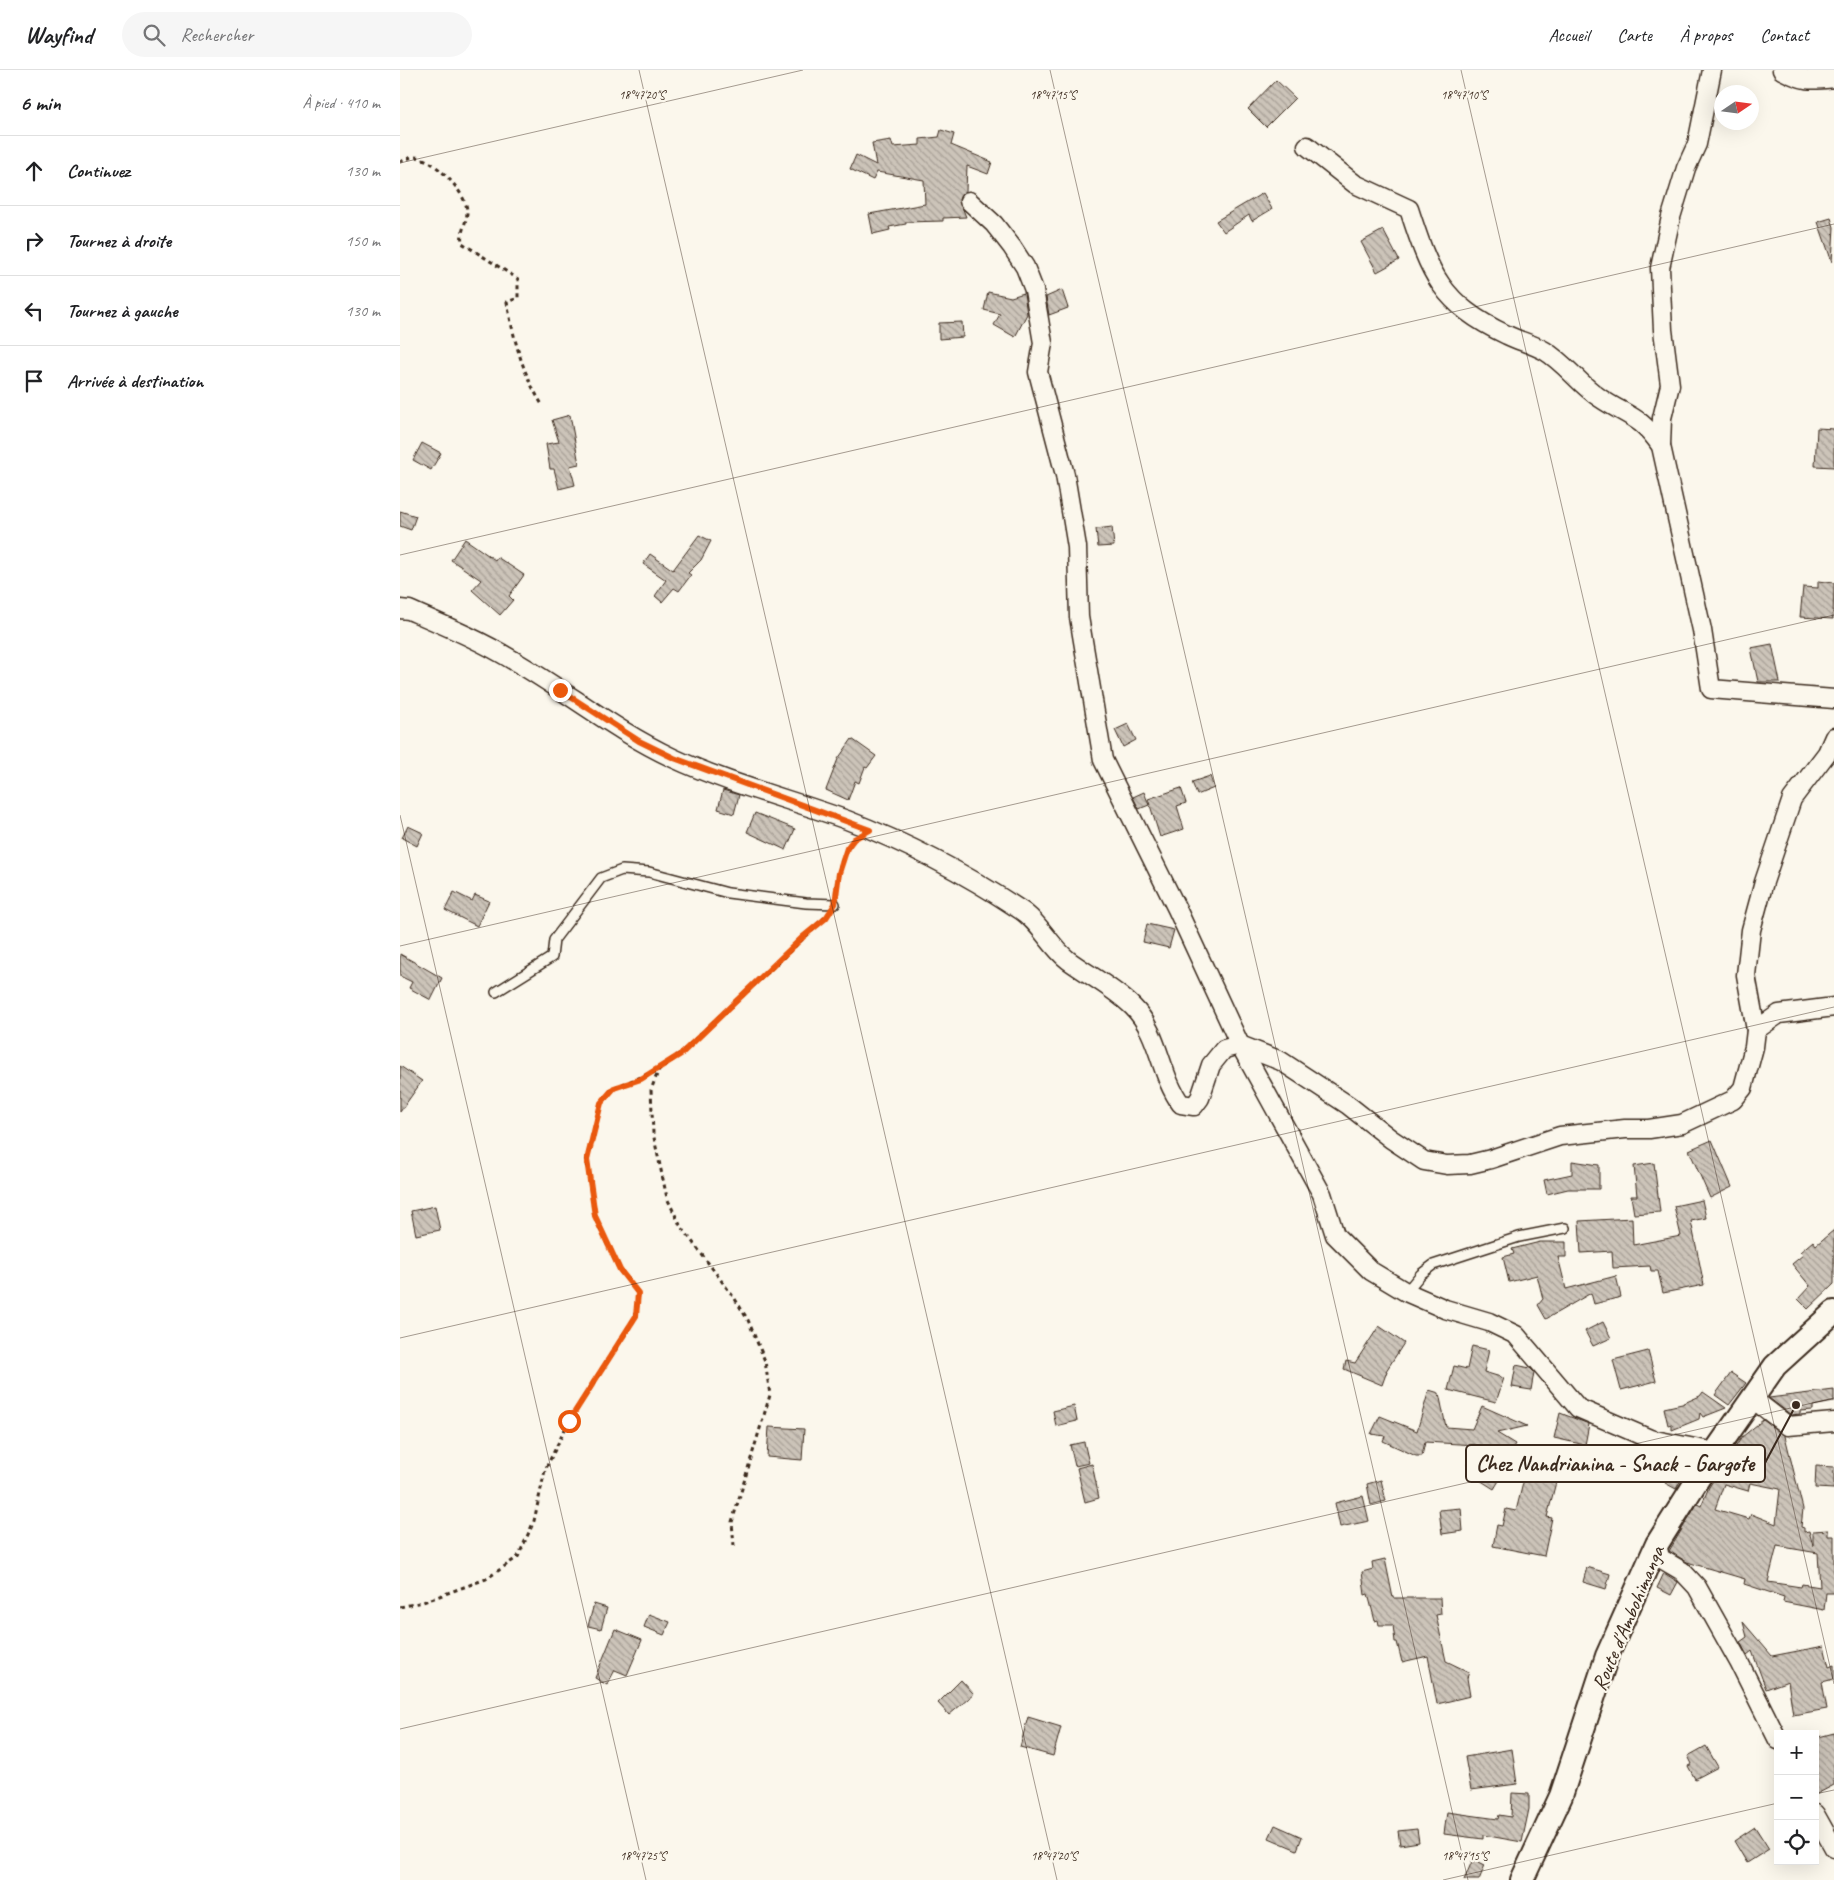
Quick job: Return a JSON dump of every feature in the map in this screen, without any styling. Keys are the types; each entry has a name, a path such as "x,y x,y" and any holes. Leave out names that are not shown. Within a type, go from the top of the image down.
{"street":[{"path":"1712,70 1697,144 1686,168 1670,217 1660,268 1663,330 1670,386 1662,418 1661,446 1702,630 1711,689 1834,699"},
{"path":"1782,70 1800,79 1810,81 1834,78"},
{"path":"1307,146 1356,184 1409,209 1425,259 1442,288 1472,316 1506,335 1545,351 1600,398 1632,415 1650,430 1661,446"},
{"path":"969,201 994,224 1012,247 1034,290 1043,343 1038,372 1064,475 1077,547 1079,617 1103,760 1131,820 1177,909 1240,1045 1318,1186 1335,1235 1371,1271 1406,1292 1445,1309 1489,1322 1516,1335 1578,1408 1650,1439 1715,1452"},
{"path":"400,609 409,610 466,635 516,662 601,718 674,758 870,830 970,879 1023,911 1066,959 1105,984 1134,1008 1152,1032 1161,1064 1181,1104 1194,1106 1200,1098 1211,1065 1224,1049 1240,1045 1281,1061 1348,1105 1391,1139 1424,1161 1447,1165 1470,1164 1491,1159 1560,1136 1625,1129 1649,1129 1682,1124 1733,1100 1743,1088 1751,1068 1756,1030 1746,975 1751,930 1764,882 1792,800 1827,753 1834,737"},
{"path":"1756,1030 1779,1014 1834,1007"},
{"name":"Route d'Ambohimanga","path":"1522,1880 1561,1796 1607,1656 1657,1544 1715,1452 1775,1366 1834,1312"},
{"path":"1753,1399 1788,1426 1834,1422"},
{"path":"1657,1544 1660,1558 1682,1571 1697,1586 1739,1662 1774,1732"},
{"path":"1818,1820 1834,1848"}],"lane":[{"path":"496,992 552,957 554,940 601,878 622,870 649,872 728,893 806,903 835,904"},
{"path":"1406,1292 1421,1274 1433,1265 1518,1237 1565,1228"}],"path":[{"path":"400,162 415,157 432,162 461,194 468,212 461,234 462,243 518,279 518,298 507,302 517,352 530,387 543,406"},
{"path":"400,1608 486,1579 518,1557 534,1521 545,1470 565,1429 636,1316 638,1293 620,1270 595,1216 587,1160 601,1103 614,1088 659,1069 681,1054 804,936 826,918 835,904 839,873 847,848 854,839 870,830"},
{"path":"659,1069 651,1090 653,1133 667,1198 680,1225 735,1299 748,1320 765,1361 770,1395 732,1522 734,1546"}],"building":[{"path":"1276,80 1295,98 1266,127 1248,109"},
{"path":"941,130 954,134 951,145 992,162 988,174 967,166 966,191 959,199 966,217 943,218 943,221 906,222 906,224 889,227 890,230 873,234 869,214 925,204 924,180 877,172 873,180 850,169 856,155 876,165 872,143 891,140 893,147 920,145 920,139 939,137"},
{"path":"1263,193 1272,209 1252,221 1249,215 1224,232 1216,221"},
{"path":"1831,218 1834,227 1832,262 1818,222"},
{"path":"1383,230 1399,260 1377,272 1361,242"},
{"path":"1062,290 1068,308 1049,315 1046,297"},
{"path":"988,292 1011,297 1024,293 1027,314 1015,337 994,325 1000,314 984,310"},
{"path":"962,322 963,337 939,339 939,323"},
{"path":"570,415 579,464 570,466 575,485 559,489 554,469 550,469 546,444 559,442 552,420"},
{"path":"1817,428 1834,429 1834,467 1815,466"},
{"path":"422,443 441,453 431,470 413,460"},
{"path":"400,511 416,516 411,530 400,526"},
{"path":"1112,527 1114,546 1098,547 1096,529"},
{"path":"699,535 711,541 701,560 688,573 691,575 679,591 674,588 662,602 655,596 666,580 643,564 650,554 673,570"},
{"path":"465,539 495,560 497,557 524,575 509,596 513,600 500,615 472,590 481,580 451,560"},
{"path":"1818,581 1834,583 1833,619 1800,617 1803,587 1818,588"},
{"path":"1772,644 1780,682 1758,682 1751,648"},
{"path":"1128,724 1136,740 1123,747 1115,730"},
{"path":"852,739 876,756 867,768 865,767 859,783 855,781 848,800 826,790 838,759"},
{"path":"1210,776 1214,788 1197,795 1192,782"},
{"path":"1181,788 1186,803 1177,806 1184,829 1160,837 1148,799"},
{"path":"723,790 739,795 734,814 718,809"},
{"path":"1144,792 1149,805 1139,809 1133,797"},
{"path":"755,813 795,829 786,850 747,832"},
{"path":"408,826 423,833 417,846 402,838"},
{"path":"454,892 472,901 475,895 489,901 477,926 445,910"},
{"path":"1147,924 1174,930 1169,948 1143,942"},
{"path":"400,954 442,978 431,1000 409,988 412,982 400,976"},
{"path":"400,1066 422,1081 400,1112"},
{"path":"1712,1140 1732,1187 1710,1198 1689,1150"},
{"path":"1572,1161 1599,1165 1599,1189 1568,1189 1547,1194 1544,1180 1572,1174"},
{"path":"1654,1163 1660,1212 1634,1214 1631,1196 1637,1196 1634,1166"},
{"path":"1702,1200 1706,1218 1691,1221 1704,1285 1663,1293 1658,1271 1651,1271 1650,1266 1613,1268 1612,1251 1581,1253 1579,1221 1632,1218 1633,1245 1681,1236 1674,1206"},
{"path":"435,1206 440,1230 416,1235 411,1211"},
{"path":"1834,1230 1834,1284 1808,1309 1798,1299 1810,1286 1792,1264 1803,1255 1800,1252 1813,1241 1816,1245"},
{"path":"1540,1242 1566,1242 1566,1257 1558,1257 1566,1289 1616,1276 1621,1297 1594,1304 1591,1293 1546,1319 1538,1305 1543,1299 1537,1275 1509,1282 1503,1257 1514,1254 1512,1249"},
{"path":"1603,1322 1611,1338 1593,1346 1585,1331"},
{"path":"1379,1326 1404,1343 1386,1371 1382,1385 1344,1369 1346,1361 1355,1363"},
{"path":"1472,1346 1489,1350 1484,1372 1504,1378 1496,1402 1448,1390 1454,1366 1467,1369"},
{"path":"1648,1351 1656,1381 1621,1390 1613,1360"},
{"path":"1516,1365 1530,1368 1534,1372 1531,1390 1512,1387"},
{"path":"1731,1373 1746,1383 1729,1405 1715,1395"},
{"path":"1429,1390 1439,1393 1446,1427 1472,1429 1482,1406 1527,1426 1497,1433 1515,1444 1511,1451 1515,1454 1494,1489 1475,1477 1478,1472 1467,1465 1476,1445 1425,1442 1422,1456 1416,1456 1383,1441 1385,1436 1371,1434 1380,1416 1417,1431"},
{"path":"1834,1390 1834,1402 1813,1406 1813,1410 1800,1411 1800,1414 1791,1415 1769,1398"},
{"path":"1703,1392 1726,1408 1703,1417 1700,1413 1699,1419 1672,1430 1672,1424 1668,1425 1664,1408 1682,1404 1700,1396"},
{"path":"1074,1406 1077,1421 1056,1426 1053,1411"},
{"path":"1560,1413 1589,1424 1585,1445 1554,1438"},
{"path":"1763,1420 1785,1436 1803,1509 1801,1527 1804,1528 1804,1532 1809,1531 1813,1546 1813,1531 1828,1530 1828,1536 1834,1536 1834,1593 1826,1593 1824,1610 1783,1602 1784,1597 1744,1584 1745,1579 1687,1562 1669,1551 1697,1504 1701,1506 1709,1487 1742,1437","holes":["1750,1483 1780,1489 1776,1524 1751,1514 1749,1519 1715,1509 1724,1484 1748,1491","1777,1546 1818,1553 1820,1587 1802,1584 1801,1587 1768,1582"]},
{"path":"769,1427 804,1429 802,1460 767,1457"},
{"path":"1084,1442 1089,1463 1075,1466 1070,1445"},
{"path":"1092,1464 1099,1498 1085,1502 1077,1468"},
{"path":"1816,1466 1834,1467 1834,1489 1815,1488"},
{"path":"1672,1468 1685,1472 1676,1489 1665,1483"},
{"path":"1525,1475 1556,1482 1547,1517 1552,1518 1544,1556 1493,1546 1497,1525 1502,1526 1506,1509 1516,1511"},
{"path":"1381,1480 1386,1501 1371,1505 1367,1484"},
{"path":"1363,1496 1369,1521 1340,1527 1335,1503"},
{"path":"1461,1508 1463,1531 1442,1534 1439,1510"},
{"path":"1385,1559 1393,1598 1440,1598 1441,1614 1436,1615 1446,1661 1469,1672 1467,1678 1470,1696 1437,1704 1428,1656 1402,1662 1397,1642 1395,1642 1393,1625 1379,1625 1378,1620 1375,1621 1368,1594 1365,1595 1362,1572 1373,1569 1372,1562"},
{"path":"1587,1567 1610,1574 1606,1589 1583,1582"},
{"path":"1664,1573 1678,1582 1671,1595 1657,1588"},
{"path":"594,1604 607,1608 601,1629 588,1626"},
{"path":"649,1614 670,1622 664,1635 644,1627"},
{"path":"1743,1622 1772,1656 1824,1646 1829,1667 1834,1665 1834,1679 1822,1682 1827,1709 1793,1715 1788,1681 1766,1689 1752,1651 1747,1655 1740,1642 1747,1637"},
{"path":"615,1629 642,1640 627,1675 615,1670 607,1685 595,1678"},
{"path":"961,1680 974,1694 949,1715 938,1703"},
{"path":"1028,1717 1061,1727 1053,1756 1020,1747"},
{"path":"1834,1733 1834,1785 1819,1793 1819,1775 1819,1737"},
{"path":"1706,1746 1718,1767 1695,1779 1688,1766 1692,1764 1688,1756"},
{"path":"1512,1749 1517,1784 1471,1790 1465,1757"},
{"path":"1512,1793 1529,1794 1529,1809 1522,1842 1483,1835 1483,1839 1444,1834 1447,1812 1498,1819 1499,1815 1511,1817"},
{"path":"1275,1825 1302,1837 1297,1850 1269,1838"},
{"path":"1755,1827 1769,1849 1747,1863 1734,1841"},
{"path":"1417,1829 1419,1842 1400,1845 1398,1831"},
{"path":"1473,1859 1485,1865 1479,1880 1464,1880"}],"place":[{"name":"Chez Nandrianina - Snack - Gargote","path":"1796,1405"}],"route":[{"path":"560,690 639,741 674,758 731,781 791,800 870,830 854,839 847,848 839,873 835,904 826,918 804,936 772,969 681,1054 641,1079 614,1088 601,1103 587,1160 595,1216 607,1246 620,1270 638,1293 636,1316 569,1421"}]}
